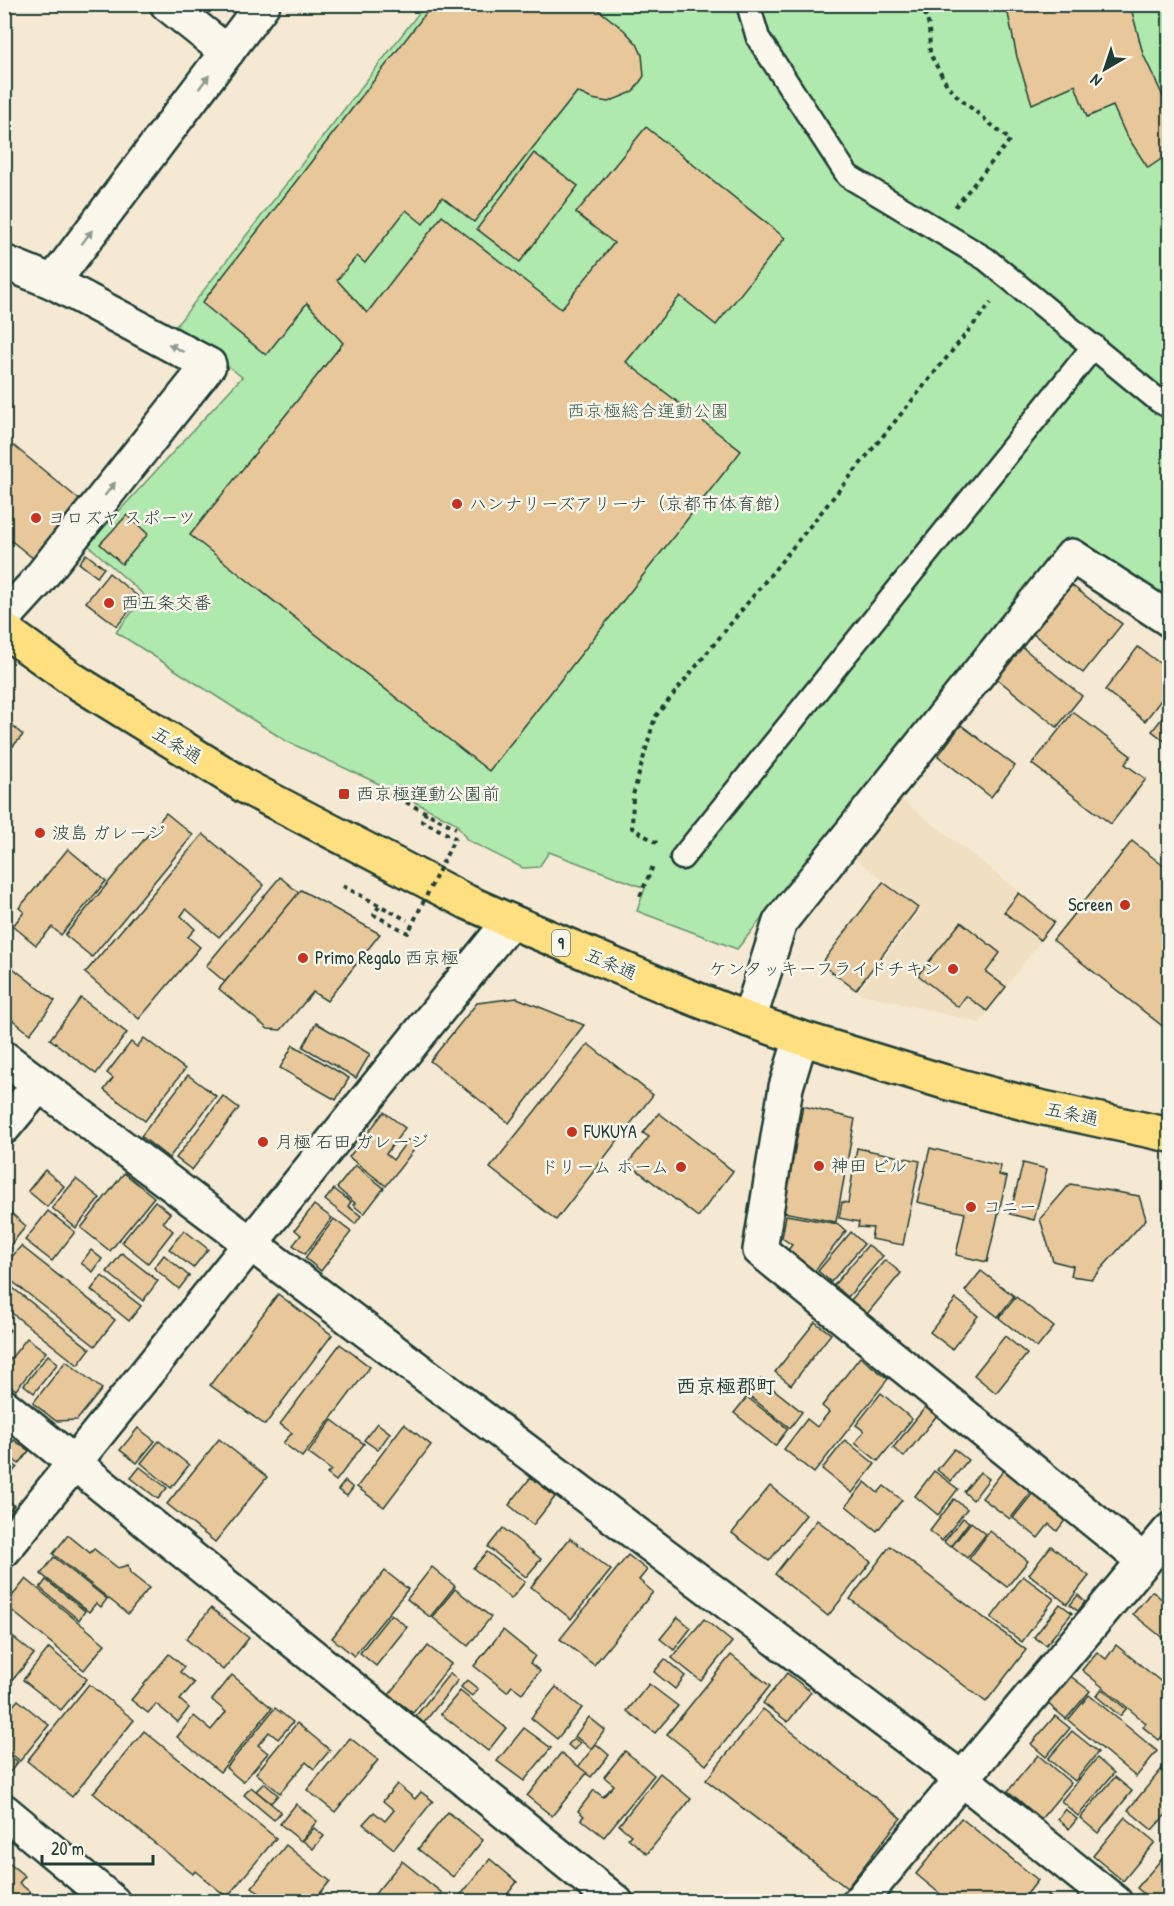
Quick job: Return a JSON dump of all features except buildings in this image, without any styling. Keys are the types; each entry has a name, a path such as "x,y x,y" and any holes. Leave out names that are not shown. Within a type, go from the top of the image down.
{"highway":[{"name":"五条通","path":"4,630 72,680 246,787 467,902 510,921 748,1020 801,1038 945,1082 1039,1107 1170,1135"}],"street":[{"path":"167,4 227,52"},
{"path":"53,282 263,4"},
{"path":"4,262 53,282 209,365 35,584 4,618"},
{"path":"748,1020 780,922 1072,556 1170,620"},
{"path":"4,1550 510,921"},
{"path":"801,1038 786,1087 760,1250 1144,1561"},
{"path":"4,1058 962,1779 1115,1902"},
{"path":"4,1127 39,1085"},
{"path":"4,1406 616,1902"},
{"path":"859,1902 1170,1530"},
{"path":"4,1811 113,1902"}],"lane":[{"path":"748,4 758,38 848,176 986,259 1170,407"},
{"path":"682,858 1094,346"}],"path":[{"path":"922,4 929,26 930,54 947,86 1010,140 937,229"},
{"path":"682,858 632,828 633,795 655,717 1010,279"},
{"path":"390,794 456,828"},
{"path":"379,906 374,915 408,933 455,838 422,821 426,812"},
{"path":"343,886 407,920"}],"shaded area":[{"path":"898,797 1056,920 980,1023 858,993 921,909 853,857"}],"green space":[{"name":"西京極総合運動公園","path":"425,5 1169,5 1169,599 1071,537 737,949 637,911 645,888 549,852 539,867 523,868 467,840 456,823 286,741 116,632 145,596 88,545 242,377 176,326"}],"place":[{"name":"ハンナリーズアリーナ（京都市体育館）","path":"457,504"},
{"name":"ヨロズヤ スポーツ","path":"36,518"},
{"name":"西五条交番","path":"109,603"},
{"name":"西京極運動公園前","path":"344,794"},
{"name":"波島 ガレージ","path":"40,833"},
{"name":"Screen","path":"1125,905"},
{"name":"Primo Regalo 西京極","path":"303,958"},
{"name":"ケンタッキーフライドチキン","path":"953,969"},
{"name":"FUKUYA","path":"572,1132"},
{"name":"月極 石田 ガレージ","path":"263,1142"},
{"name":"神田 ビル","path":"819,1166"},
{"name":"ドリーム ホーム","path":"681,1167"},
{"name":"コニー","path":"971,1207"}],"district":[{"name":"西京極郡町","path":"726,1386"}]}
